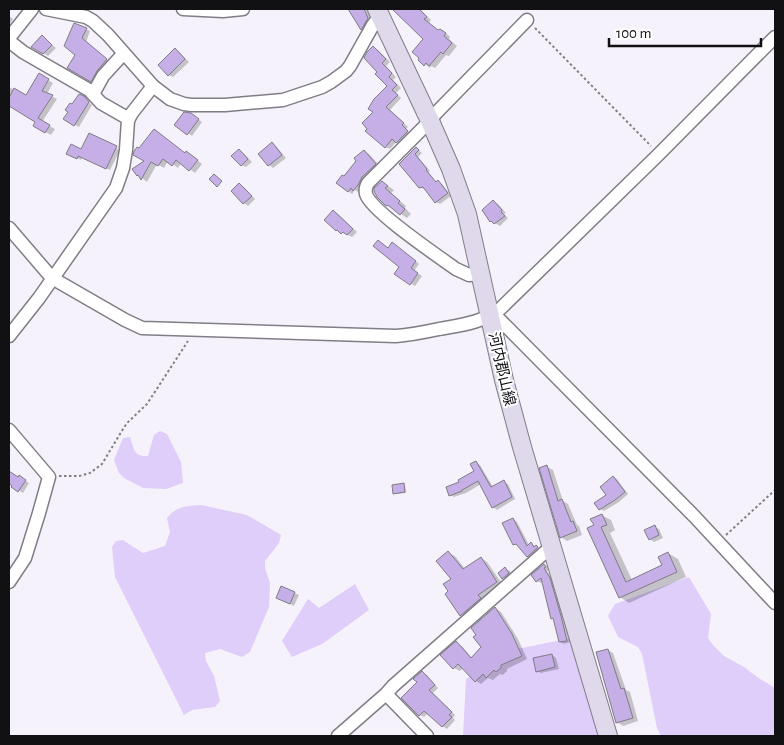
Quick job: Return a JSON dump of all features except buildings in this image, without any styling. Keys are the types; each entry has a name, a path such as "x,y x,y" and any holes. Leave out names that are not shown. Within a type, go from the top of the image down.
{"main road":[{"name":"河内郡山線","path":"379,12 451,169 467,214 522,447 608,736"}],"street":[{"path":"32,9 9,40 23,52 89,90 101,103 129,119"},
{"path":"46,9 86,17 108,35 153,86 170,99 191,105 225,105 283,100 331,82 346,71 355,59 379,12"},
{"path":"183,9 223,11 243,9"},
{"path":"480,274 469,274 456,269 388,218 367,196 366,188 368,182 430,121 527,20"},
{"path":"9,228 52,278 142,328 396,336 412,335 475,322 492,315 515,295 775,37"},
{"path":"93,94 103,76 124,53"},
{"path":"9,336 39,298 116,188 123,168 129,119 153,86"},
{"path":"492,315 719,542 775,603"},
{"path":"9,430 49,477 25,558 9,582"},
{"path":"338,736 552,546"},
{"path":"386,694 427,736"}],"path":[{"path":"527,20 658,155"},
{"path":"49,477 80,476 90,473 102,464 122,429 146,404 195,330"},
{"path":"719,542 775,490"}],"shaded area":[{"path":"160,431 167,434 181,462 183,483 166,489 143,488 124,478 119,473 114,460 123,438 130,437 137,454 148,456 154,435"},
{"path":"201,505 247,515 281,535 279,543 265,561 265,568 270,583 269,607 250,652 242,657 220,649 205,653 206,661 214,676 220,701 215,707 192,710 184,715 115,577 112,547 116,541 123,540 143,553 165,546 170,532 167,518 170,514 182,507"},
{"path":"689,577 711,614 708,638 713,645 724,656 775,688 775,736 661,736 657,728 642,654 638,647 618,637 608,616 615,604"},
{"path":"355,584 369,610 322,644 292,657 282,641 308,599 319,608"},
{"path":"581,636 604,736 463,736 466,679 512,650"}]}
